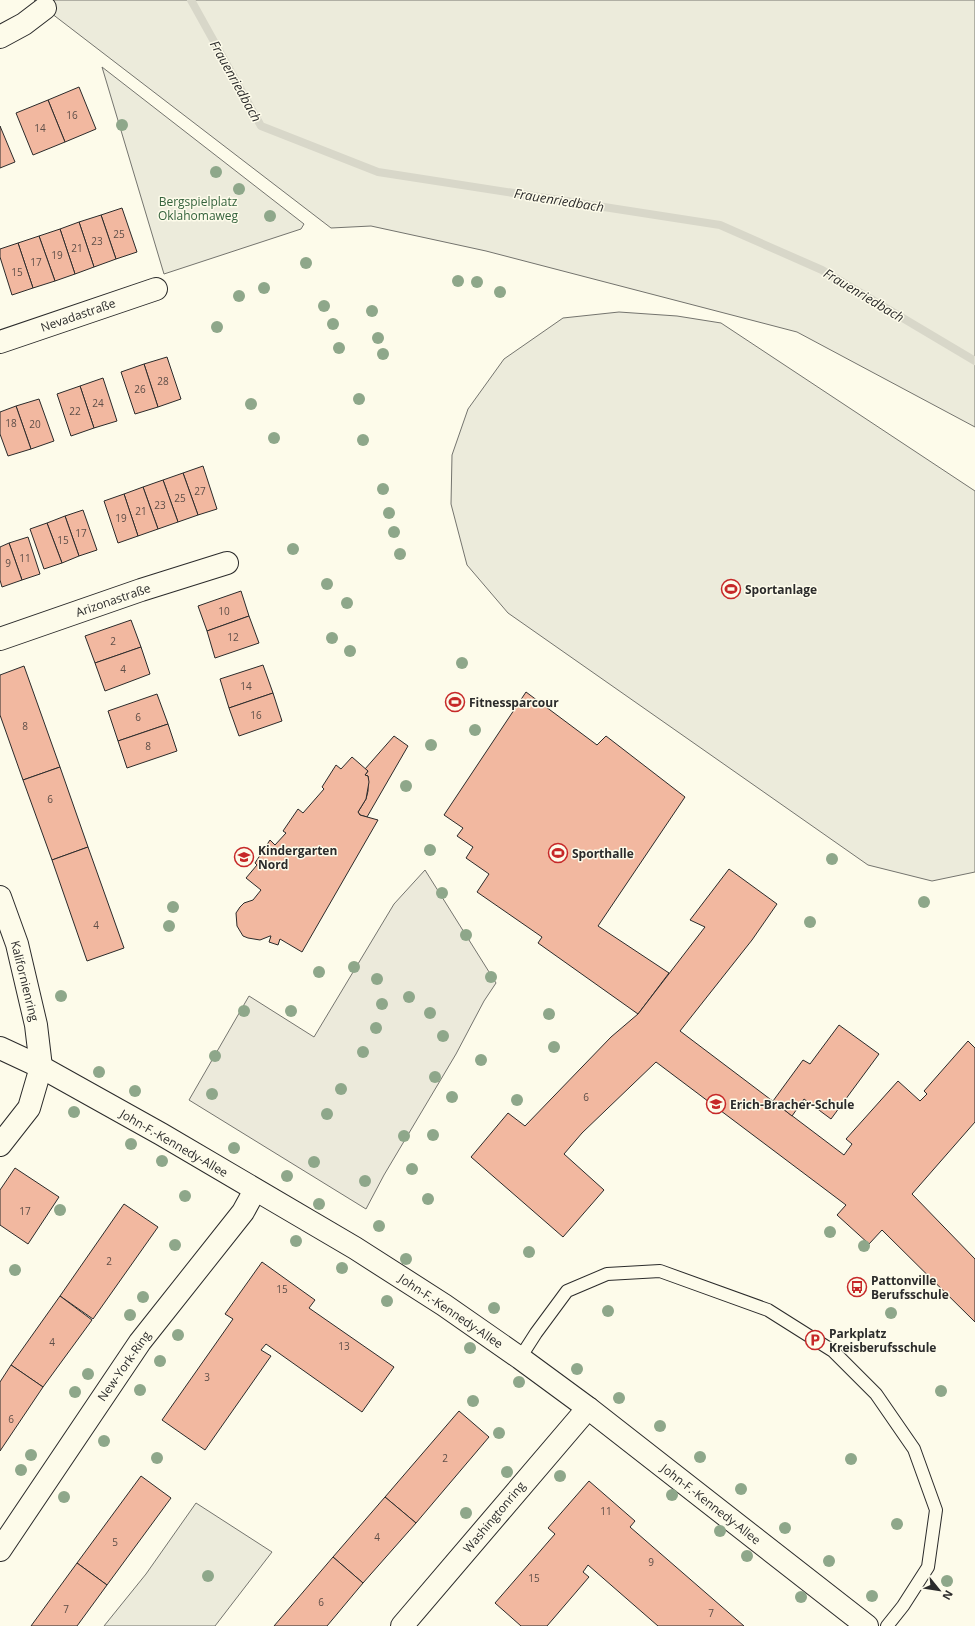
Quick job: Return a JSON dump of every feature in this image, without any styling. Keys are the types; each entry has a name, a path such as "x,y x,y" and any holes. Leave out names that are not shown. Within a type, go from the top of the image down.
{"street":[{"path":"0,37 24,24 45,8"},
{"name":"Nevadastraße","path":"0,342 156,289"},
{"name":"Arizonastraße","path":"0,639 141,590 227,563"},
{"name":"Kalifornienring","path":"0,897 17,944 36,1025 41,1067"},
{"name":"John-F.-Kennedy-Allee","path":"0,1048 41,1067 160,1134 356,1248 444,1306 520,1358 588,1408 868,1626"},
{"path":"0,1145 28,1108 41,1067"},
{"name":"New-York-Ring","path":"0,1548 140,1342 243,1212 255,1190"},
{"name":"Washingtonring","path":"402,1626 588,1408"}],"lane":[{"path":"520,1358 536,1333 568,1291 607,1274 660,1271 768,1310 834,1351 876,1394 914,1449 936,1510 928,1567 903,1606 887,1626"}],"green space":[{"path":"34,0 975,0 975,427 797,332 486,251 371,226 331,228"},
{"name":"Bergspielplatz Oklahomaweg","path":"102,67 304,224 301,229 164,274"},
{"name":"Sportanlage","path":"619,312 677,316 721,323 975,491 975,872 932,881 868,865 508,613 467,565 451,504 452,455 468,409 504,359 563,318"},
{"path":"196,1503 272,1552 215,1626 104,1626 146,1574"}],"shaded area":[{"path":"425,870 496,983 484,1001 456,1054 384,1175 366,1209 189,1100 249,996 314,1037 394,904"}],"building":[{"path":"79,87 96,129 65,142 48,100"},
{"path":"48,100 65,142 33,155 16,113"},
{"path":"0,126 15,162 0,168"},
{"path":"122,208 137,252 116,259 101,215"},
{"path":"101,215 116,259 94,267 79,222"},
{"path":"79,222 94,267 75,274 60,229"},
{"path":"60,229 75,274 55,281 39,236"},
{"path":"39,236 55,281 33,288 18,243"},
{"path":"18,243 33,288 12,295 0,257 0,249"},
{"path":"167,357 181,399 158,407 144,364"},
{"path":"144,364 158,407 135,414 121,372"},
{"path":"103,378 117,421 94,428 80,386"},
{"path":"80,386 94,428 71,436 57,394"},
{"path":"39,399 54,441 31,449 16,406"},
{"path":"16,406 31,449 8,456 0,434 0,412"},
{"path":"203,466 217,509 198,515 183,473"},
{"path":"183,473 198,515 178,522 163,480"},
{"path":"163,480 178,522 158,529 143,487"},
{"path":"143,487 158,529 138,536 124,494"},
{"path":"124,494 138,536 118,543 104,501"},
{"path":"83,510 97,550 79,556 65,516"},
{"path":"65,516 79,556 62,563 47,523"},
{"path":"47,523 62,563 44,569 30,529"},
{"path":"28,537 40,574 22,580 9,543"},
{"path":"9,543 22,580 2,587 0,580 0,547"},
{"path":"241,591 249,616 207,631 198,606"},
{"path":"249,616 259,643 215,658 207,631"},
{"path":"131,620 141,647 95,663 85,636"},
{"path":"141,647 150,674 105,691 95,663"},
{"path":"263,665 273,693 229,708 220,679"},
{"path":"24,666 60,767 23,780 0,715 0,675"},
{"name":"Sporthalle","path":"526,692 597,745 606,736 685,797 598,926 669,973 638,1014 538,943 542,937 477,892 489,874 466,858 473,847 457,836 463,828 444,815"},
{"path":"273,693 282,721 239,736 229,708"},
{"path":"157,694 168,724 118,741 108,711"},
{"path":"168,724 177,751 127,768 118,741"},
{"path":"394,736 408,746 367,817 360,815 358,812 366,799 368,791 368,776 365,775 368,771 365,769"},
{"path":"352,757 368,771 365,775 368,776 369,782 366,799 358,812 360,815 378,820 302,952 280,939 278,945 269,942 271,936 260,940 243,936 237,926 236,913 244,903 253,900 261,890 246,878 257,865 255,863 270,840 275,845 286,833 283,831 298,809 303,813 324,789 322,787 336,765 341,769"},
{"path":"60,767 88,847 52,860 23,780"},
{"path":"88,847 124,948 87,961 52,860"},
{"path":"729,869 777,904 752,940 680,1031 844,1155 852,1144 846,1139 898,1081 920,1101 927,1094 924,1091 968,1041 975,1048 975,1122 912,1194 975,1259 975,1322 882,1230 869,1244 837,1215 846,1205 656,1062 582,1133 564,1154 604,1190 563,1237 471,1157 508,1113 525,1126 611,1037 638,1014 705,927 690,920"},
{"path":"839,1025 879,1054 831,1119 804,1099 792,1116 773,1101 803,1060 810,1064"},
{"path":"15,1168 59,1197 28,1244 0,1225 0,1190"},
{"path":"124,1204 158,1227 93,1319 60,1296"},
{"path":"262,1262 315,1300 309,1308 394,1367 362,1412 266,1344 261,1350 271,1356 205,1450 162,1420 233,1319 225,1314"},
{"path":"60,1296 92,1320 43,1387 11,1365"},
{"path":"11,1365 43,1387 0,1451 0,1382"},
{"path":"459,1411 489,1437 416,1523 385,1497"},
{"path":"141,1476 171,1498 107,1585 77,1563"},
{"path":"589,1481 635,1521 630,1527 744,1626 658,1626 588,1565 583,1572 589,1577 547,1626 521,1626 495,1603 555,1534 548,1528"},
{"path":"385,1497 416,1523 363,1583 333,1557"},
{"path":"333,1557 363,1583 327,1626 274,1626"},
{"path":"77,1563 107,1585 77,1626 31,1626"}],"waterway":[{"name":"Frauenriedbach","path":"191,0 261,126 378,172 720,225 822,270 975,361"}],"place":[{"name":"Sportanlage","path":"731,589"},
{"name":"Fitnessparcour","path":"455,702"},
{"name":"Sporthalle","path":"558,853"},
{"name":"Kindergarten Nord","path":"244,857"},
{"name":"Erich-Bracher-Schule","path":"716,1104"},
{"name":"Pattonville Berufsschule","path":"857,1287"},
{"name":"Parkplatz Kreisberufsschule","path":"815,1340"}]}
